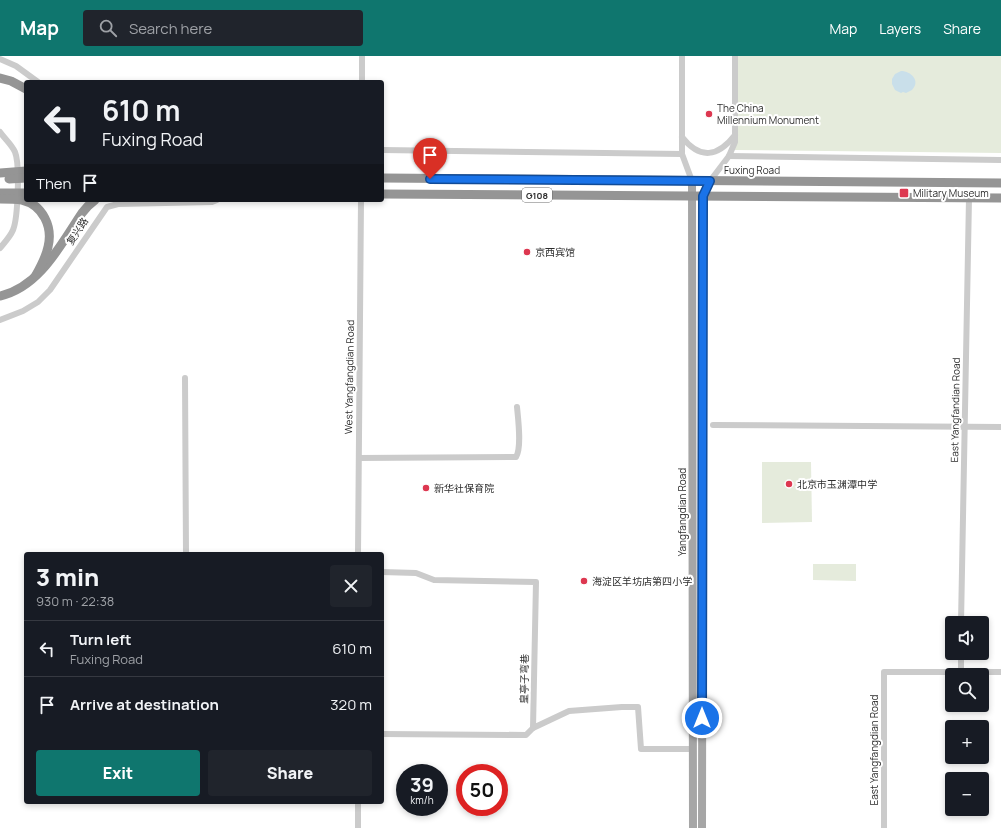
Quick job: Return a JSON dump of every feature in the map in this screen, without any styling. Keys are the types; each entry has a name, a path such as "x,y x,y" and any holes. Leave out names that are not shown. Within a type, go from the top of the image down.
{"highway":[{"path":"0,78 24,88"},
{"path":"0,173 24,171"},
{"path":"0,179 24,178"},
{"name":"Fuxing Road","path":"384,178 1001,183"},
{"path":"0,193 24,192"},
{"name":"G108","path":"384,194 1001,198"},
{"path":"0,199 24,201"},
{"path":"27,202 42,213 50,231 46,255 36,275"},
{"path":"0,296 12,293 25,286 36,275 48,262 82,213 93,202"}],"main road":[{"name":"Yangfangdian Road","path":"692,181 693,828"},
{"name":"Yangfangdian Road","path":"702,828 703,196 710,181"}],"street":[{"path":"362,56 362,80"},
{"path":"682,56 682,154 692,181"},
{"path":"710,181 729,156 734,146 735,56"},
{"path":"0,59 16,66 35,80"},
{"path":"0,132 12,148 17,161 17,209 13,231 0,248"},
{"path":"682,137 694,150 701,153 711,153 719,151 727,145 735,135"},
{"path":"384,150 682,154"},
{"name":"Fuxing Road","path":"729,156 1001,160"},
{"name":"East Yangfandian Road","path":"961,616 969,198"},
{"name":"复兴路","path":"0,320 28,308 38,302 50,290 107,207 118,204 212,202"},
{"name":"West Yangfangdian Road","path":"358,552 361,202"},
{"path":"185,378 186,552"},
{"path":"359,458 516,457 519,447 517,407"},
{"path":"713,425 1001,427"},
{"name":"皇亭子弯巷","path":"384,572 416,573 434,580 536,582 533,728"},
{"name":"East Yangfangdian Road","path":"884,828 884,672 945,671"},
{"path":"989,672 1001,672"},
{"path":"384,734 526,735 533,728 569,711 638,707 641,749 692,749"},
{"path":"358,804 358,828"}],"green space":[{"path":"736,56 1001,56 1001,153 735,150"},
{"path":"762,462 811,462 812,522 762,523"},
{"path":"813,564 856,564 856,581 813,580"}],"water":[{"path":"905,71 914,77 915,80 915,87 906,93 901,93 895,90 892,84 892,79 895,74"}],"place":[{"name":"The China Millennium Monument","path":"709,114"},
{"name":"Military Museum","path":"904,193"},
{"name":"京西宾馆","path":"527,252"},
{"name":"北京市玉渊潭中学","path":"789,484"},
{"name":"新华社保育院","path":"426,488"},
{"name":"海淀区羊坊店第四小学","path":"584,581"}],"route":[{"path":"430,179 710,181 703,196 702,718"}]}
